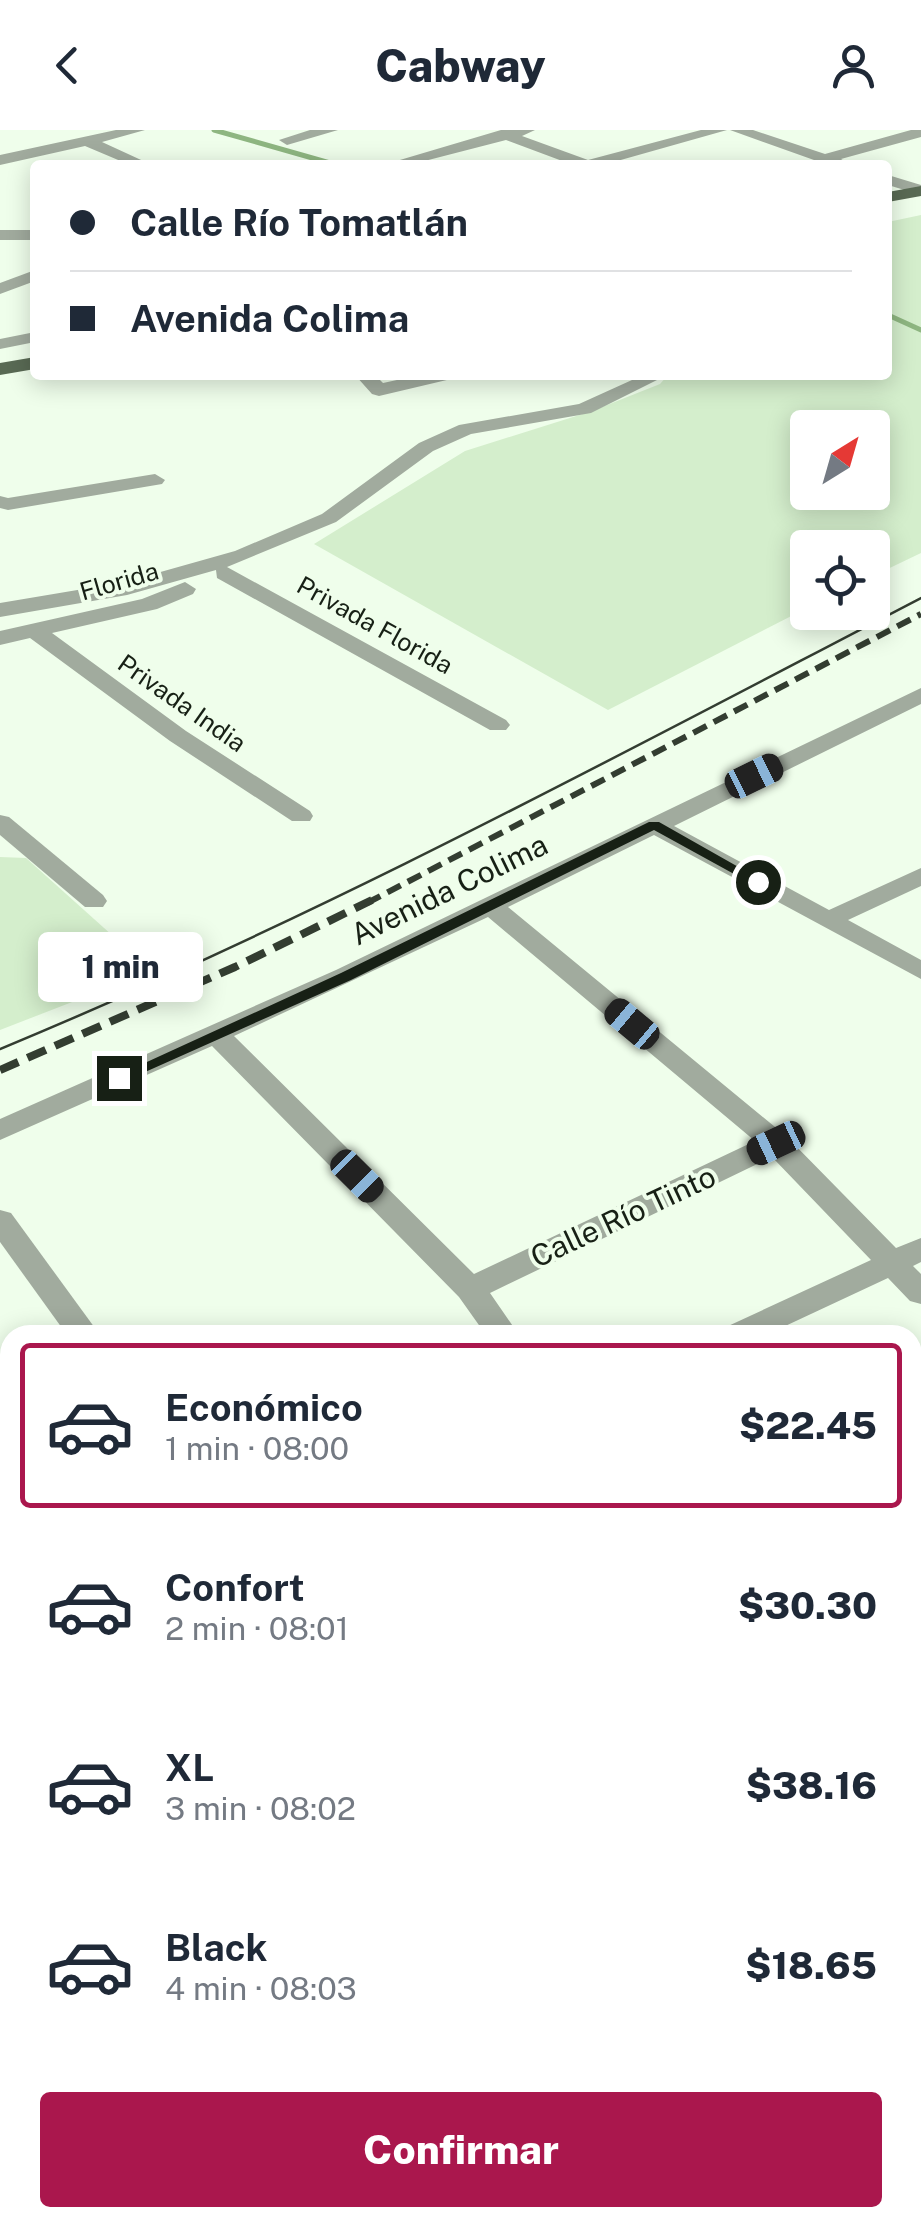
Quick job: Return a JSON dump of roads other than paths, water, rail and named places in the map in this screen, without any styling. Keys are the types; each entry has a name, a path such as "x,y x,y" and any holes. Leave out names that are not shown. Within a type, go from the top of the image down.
{"main road":[{"path":"892,196 921,191"},
{"path":"892,209 921,203"},
{"path":"0,355 30,350"},
{"path":"0,369 30,364"}],"street":[{"path":"0,160 137,130"},
{"path":"287,140 330,130"},
{"path":"408,160 498,133 528,130"},
{"path":"606,160 719,130"},
{"path":"738,130 827,160"},
{"path":"824,159 921,132"},
{"path":"498,133 573,160"},
{"path":"88,142 132,160"},
{"path":"892,181 921,191"},
{"path":"0,235 30,235"},
{"path":"0,289 30,278"},
{"path":"0,344 30,339"},
{"path":"369,380 379,390 422,380"},
{"path":"0,610 126,588 244,556 329,518 426,447 466,429 584,409 647,380"},
{"path":"0,502 8,504 155,480"},
{"name":"Florida","path":"0,638 148,604 225,573 244,556"},
{"name":"Privada Florida","path":"225,573 498,726"},
{"name":"Privada India","path":"35,631 178,736 301,816"},
{"name":"Avenida Colima","path":"0,1130 346,976 921,695"},
{"path":"0,822 94,901"},
{"path":"654,825 921,971"},
{"path":"0,846 30,847"},
{"path":"828,920 921,876"},
{"path":"489,904 776,1143 921,1292"},
{"path":"216,1034 470,1289 496,1325"},
{"name":"Calle Río Tinto","path":"470,1289 776,1143"},
{"path":"0,1220 77,1325"},
{"path":"759,1325 921,1249"}],"waterway":[{"path":"214,130 319,160"},
{"path":"892,317 921,330"}],"tram line":[{"path":"0,1049 351,890 921,598"}],"railway":[{"path":"367,903 921,614"},
{"path":"0,1070 235,967 372,900"}]}
